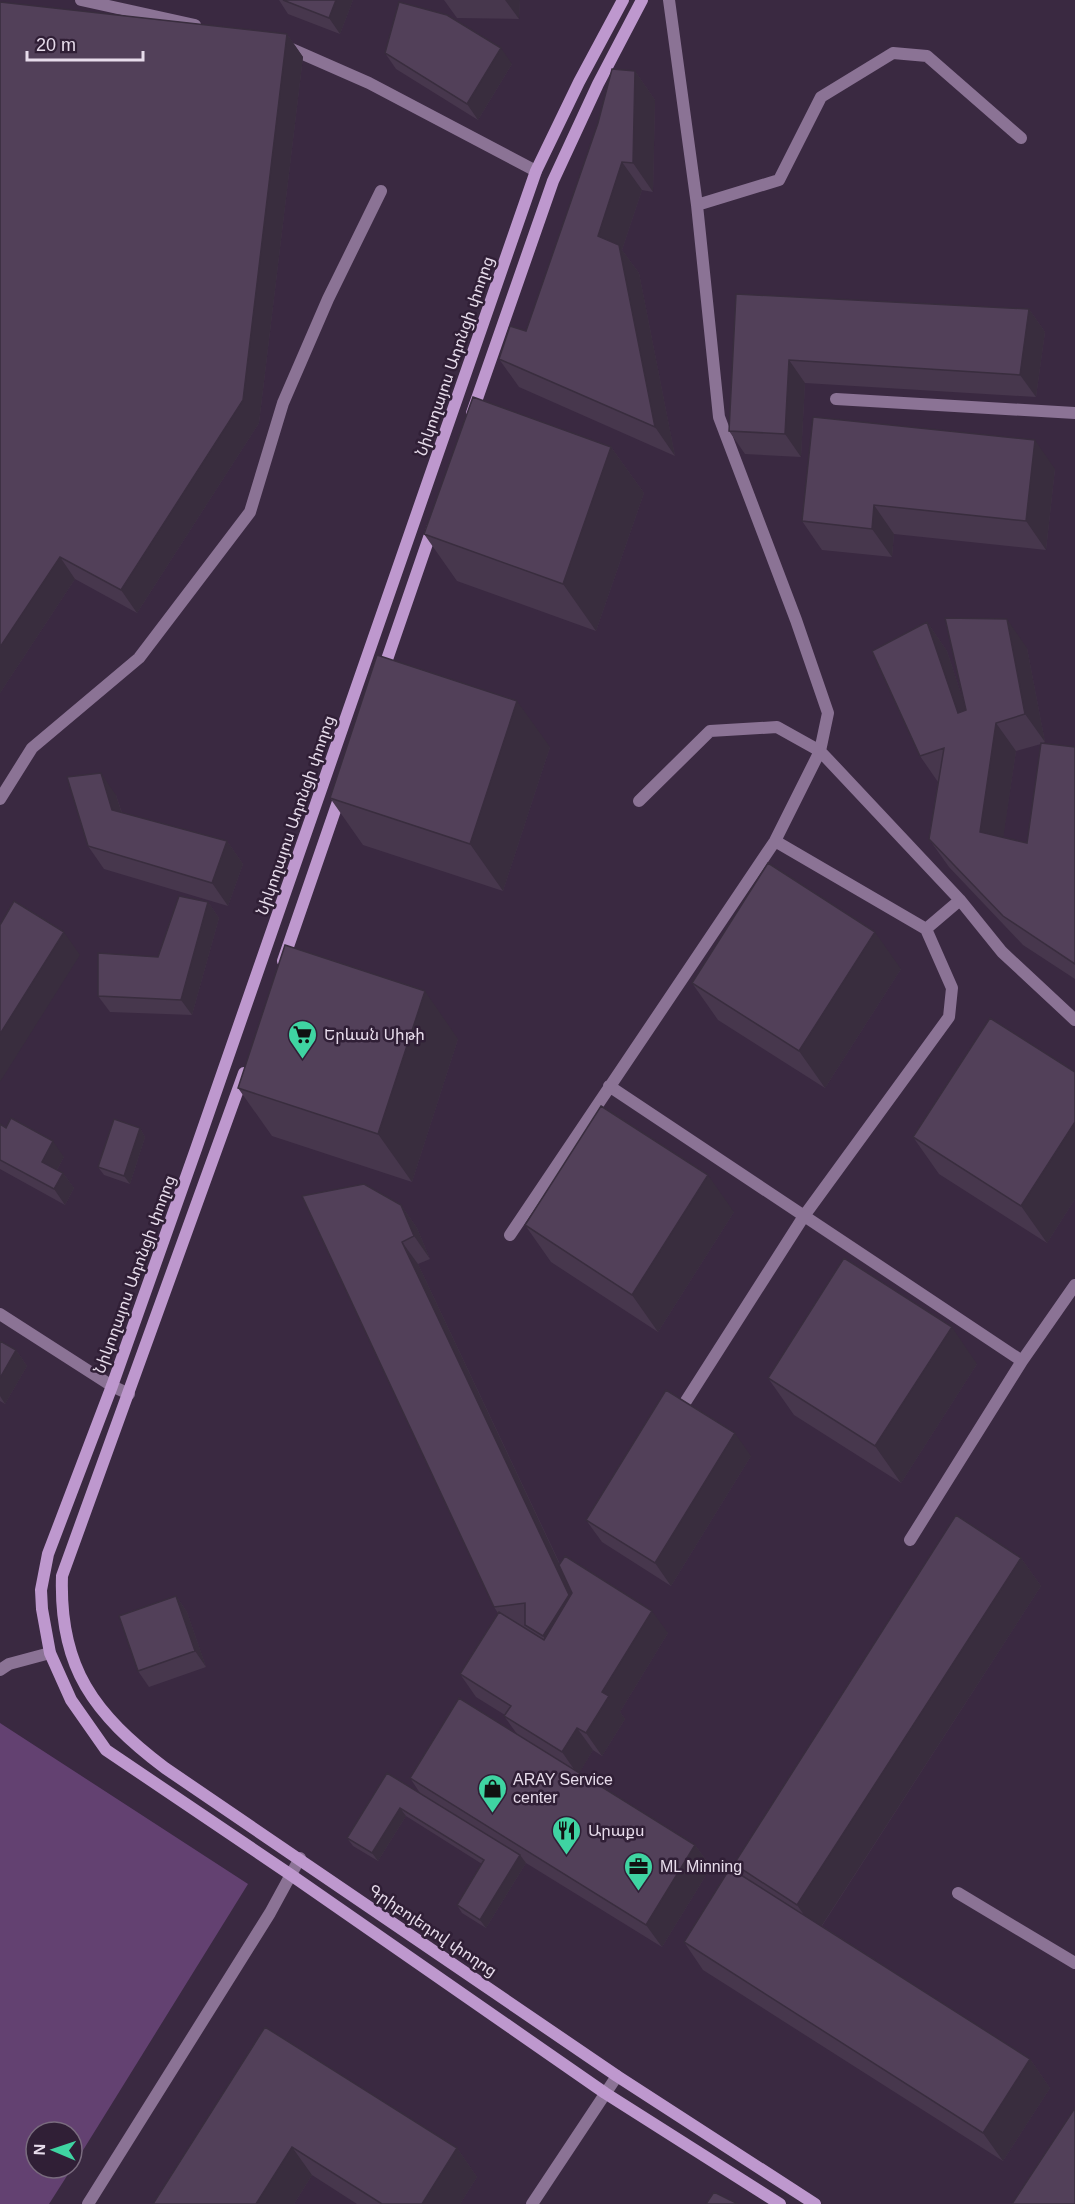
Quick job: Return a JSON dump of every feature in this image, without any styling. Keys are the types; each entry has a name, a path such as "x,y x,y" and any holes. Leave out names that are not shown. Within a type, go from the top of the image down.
{"street":[{"name":"Նիկողայոս Ադոնցի փողոց","path":"50,1653 42,1609 43,1574 48,1554 112,1386 196,1149 536,171 579,82 623,0"},
{"path":"467,428 553,181 598,84 642,0"},
{"path":"378,686 436,518"},
{"path":"277,977 347,776"},
{"path":"129,1394 250,1056"},
{"path":"196,1149 215,1157"},
{"name":"Գրիբոյեդով փողոց","path":"129,1394 62,1576 63,1622 68,1647 82,1680 102,1711 131,1742 165,1768 617,2076 815,2204"},
{"path":"50,1653 71,1700 106,1750 605,2093 780,2204"}],"lane":[{"path":"81,0 204,27"},
{"path":"510,1235 775,841 820,752 828,713 719,417 698,205 669,0"},
{"path":"271,42 369,83 536,171"},
{"path":"698,205 779,180 821,97 893,53 927,56 1021,138"},
{"path":"0,799 32,748 139,658 250,512 283,403 328,299 381,190"},
{"path":"836,399 1075,413"},
{"path":"639,801 710,730 777,728 820,752 960,900 1002,952 1075,1020"},
{"path":"686,1401 804,1216 949,1017 952,988 926,929 775,841"},
{"path":"926,929 960,900"},
{"path":"609,1086 1022,1361"},
{"path":"910,1540 1022,1361 1075,1285"},
{"path":"0,1314 112,1386 129,1394"},
{"path":"0,1670 9,1664 50,1653"},
{"path":"88,2204 270,1913 300,1858"},
{"path":"958,1893 1075,1963"},
{"path":"531,2204 617,2076"}],"shaded area":[{"path":"0,1723 248,1884 84,2149 84,2120 24,2120 24,2180 64,2180 49,2204 0,2204"}],"building":[{"path":"283,0 336,0 329,18"},
{"path":"0,2 287,34 243,400 121,590 60,557 0,647"},
{"path":"399,2 447,15 501,48 467,104 385,53"},
{"path":"612,69 635,71 633,163 622,162 598,236 619,245 655,427 499,359 510,326 526,331 598,123"},
{"path":"736,294 1029,309 1020,375 789,360 785,434 729,431"},
{"path":"473,397 611,447 563,584 424,534"},
{"path":"813,417 1035,440 1026,521 874,505 872,529 802,521"},
{"path":"945,618 1007,619 1025,714 996,723 980,832 1027,843 1041,743 1075,747 1075,964 1003,916 929,839 944,748 920,756 872,651 927,622 958,713 966,710"},
{"path":"377,655 517,701 470,844 330,798"},
{"path":"101,773 112,810 227,841 212,883 88,846 67,777"},
{"path":"768,863 875,932 799,1051 692,983"},
{"path":"179,896 208,902 181,1000 98,996 98,953 158,957"},
{"path":"14,901 64,932 0,1034 0,925"},
{"path":"285,945 425,991 378,1134 238,1088"},
{"path":"990,1018 1075,1072 1075,1122 1021,1206 913,1137"},
{"path":"601,1106 708,1175 632,1295 525,1225"},
{"path":"11,1118 53,1141 42,1162 63,1173 54,1189 0,1160 0,1124 6,1128"},
{"path":"114,1119 140,1128 124,1176 98,1167"},
{"path":"364,1184 401,1205 414,1236 402,1242 569,1595 543,1636 525,1625 525,1603 494,1607 302,1196"},
{"path":"844,1258 952,1327 875,1446 768,1378"},
{"path":"0,1341 16,1350 0,1378"},
{"path":"666,1390 735,1433 655,1563 586,1520"},
{"path":"956,1515 1021,1558 797,1905 734,1864"},
{"path":"565,1556 652,1611 602,1692 609,1696 586,1733 577,1728 562,1752 504,1716 511,1706 460,1674 499,1612 544,1640 572,1593 559,1565"},
{"path":"176,1596 195,1651 138,1671 119,1616"},
{"path":"459,1698 695,1845 646,1925 410,1778"},
{"path":"387,1773 520,1855 480,1920 457,1905 484,1860 400,1808 372,1853 347,1838"},
{"path":"730,1868 1030,2059 983,2133 684,1942"},
{"path":"265,2027 457,2148 422,2204 382,2204 292,2147 256,2204 153,2204"},
{"path":"1075,2108 1075,2204 1012,2204"},
{"path":"714,2192 738,2204 706,2204"}],"place":[{"name":"Երևան Սիթի","path":"303,1060"},
{"name":"ARAY Service center","path":"492,1814"},
{"name":"Արաքս","path":"567,1856"},
{"name":"ML Minning","path":"639,1892"}]}
